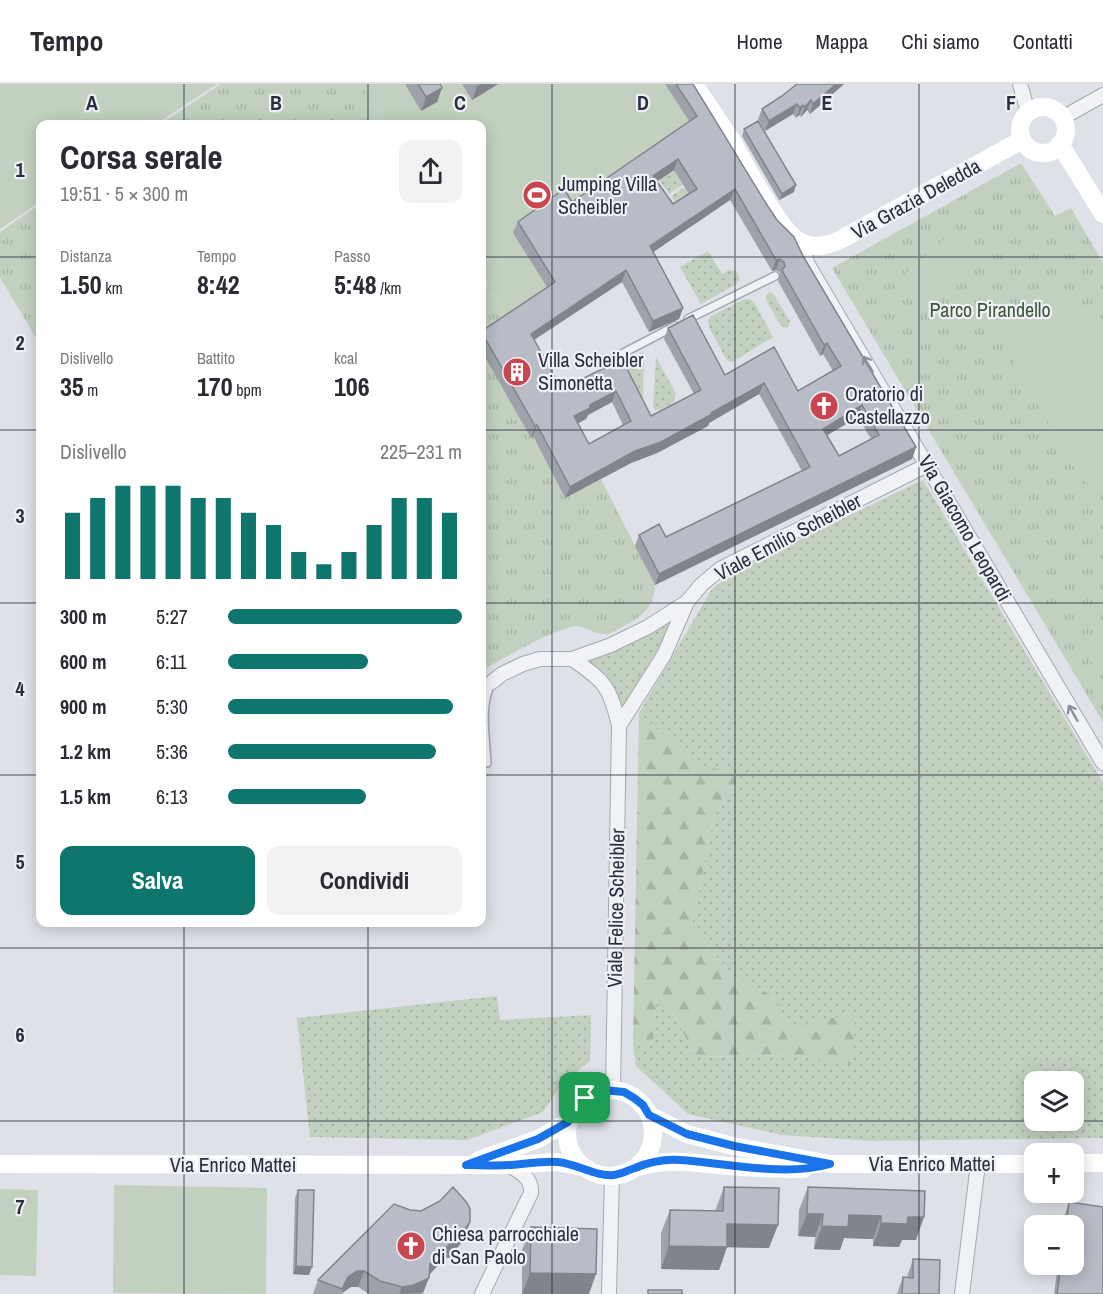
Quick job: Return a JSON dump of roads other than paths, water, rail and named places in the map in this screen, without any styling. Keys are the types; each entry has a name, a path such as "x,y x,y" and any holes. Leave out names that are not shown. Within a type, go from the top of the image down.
{"street":[{"name":"Via Giacomo Leopardi","path":"694,84 729,136 780,223 803,255 1103,764"},
{"path":"1020,84 1028,112"},
{"path":"1062,118 1103,95"},
{"path":"1035,108 1050,108 1062,118 1066,131 1060,144 1048,152 1040,153 1027,146 1022,140 1020,125 1028,112 1035,108"},
{"name":"Via Grazia Deledda","path":"803,255 840,240 1022,140"},
{"path":"1060,144 1103,214"},
{"name":"Viale Emilio Scheibler","path":"492,682 501,674 523,663 540,659 572,659 611,645 648,627 687,602 720,568 927,465"},
{"path":"619,726 664,655 687,602"},
{"name":"Viale Felice Scheibler","path":"572,659 602,682 612,697 619,726 613,1090"},
{"path":"603,1090 624,1092 643,1105 649,1115 652,1126 650,1148 633,1168 624,1173 612,1176 597,1174 575,1158 570,1149 567,1135 571,1113 585,1098 603,1090"},
{"name":"Via Enrico Mattei","path":"649,1115 687,1134 734,1146 830,1164 1024,1164"},
{"name":"Via Enrico Mattei","path":"466,1165 538,1139 568,1122"},
{"name":"Via Enrico Mattei","path":"633,1168 648,1163 678,1160 729,1166 791,1169 816,1168 830,1164"},
{"name":"Via Enrico Mattei","path":"0,1164 508,1165 557,1162 586,1168"},
{"path":"1084,1163 1103,1163"},
{"path":"962,1294 978,1164"},
{"path":"482,1294 531,1192 526,1176 508,1165"},
{"path":"609,1294 612,1176"}],"lane":[{"path":"608,361 774,276"},
{"path":"486,704 487,690 492,682"},
{"path":"486,740 487,763"}],"place":[{"name":"Jumping Villa Scheibler","path":"537,195"},
{"name":"Villa Scheibler Simonetta","path":"517,372"},
{"name":"Oratorio di Castellazzo","path":"824,406"},
{"name":"Chiesa parrocchiale di San Paolo","path":"411,1246"}],"park label":[{"name":"Parco Pirandello","path":"990,310"}]}
